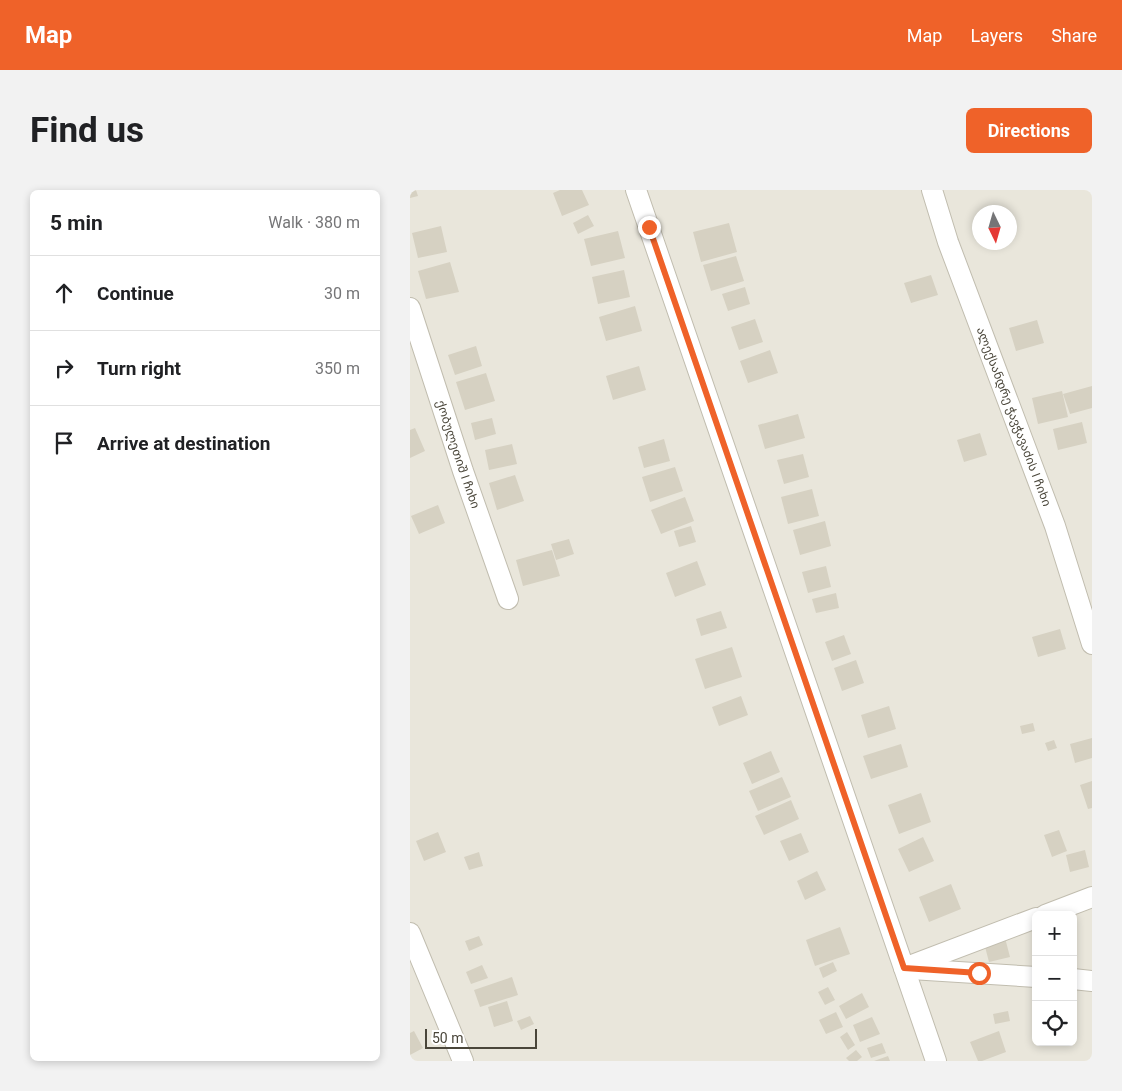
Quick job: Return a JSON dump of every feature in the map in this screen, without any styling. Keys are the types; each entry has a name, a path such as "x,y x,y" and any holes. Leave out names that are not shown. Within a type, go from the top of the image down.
{"street":[{"path":"636,190 936,1061"},
{"name":"ალექსანდრე ჭავჭავაძის I ჩიხი","path":"932,190 948,242 1055,526 1092,644"},
{"name":"ქობულეთიშ I ჩიხი","path":"410,308 463,471 508,600"},
{"path":"1055,911 1092,897"},
{"path":"904,968 1032,920"},
{"path":"410,933 464,1061"},
{"path":"904,968 1032,977"},
{"path":"1077,979 1092,981"}],"shaded area":[{"path":"410,190 1092,190 1092,1061 410,1061"}],"building":[{"path":"410,190 416,190 418,196 410,198"},
{"path":"560,190 582,190 589,205 562,216 553,193"},
{"path":"588,215 594,226 578,234 573,223"},
{"path":"729,223 737,252 701,262 693,232"},
{"path":"441,226 447,252 418,258 412,233"},
{"path":"618,231 625,258 591,266 584,239"},
{"path":"736,256 744,281 711,291 703,265"},
{"path":"450,262 459,292 426,299 418,271"},
{"path":"624,270 630,297 598,304 592,277"},
{"path":"931,275 938,295 911,303 904,283"},
{"path":"745,287 750,304 728,311 722,294"},
{"path":"635,306 642,331 606,341 599,317"},
{"path":"755,319 763,342 739,350 731,327"},
{"path":"1037,320 1044,343 1016,351 1009,328"},
{"path":"476,346 482,366 455,375 448,355"},
{"path":"770,350 778,373 748,383 740,361"},
{"path":"639,366 646,390 613,400 606,376"},
{"path":"486,373 495,401 465,410 456,382"},
{"path":"1092,386 1092,408 1070,414 1063,394"},
{"path":"1062,391 1068,417 1038,424 1032,398"},
{"path":"798,414 805,438 765,449 758,425"},
{"path":"492,418 496,434 475,440 471,423"},
{"path":"1082,422 1087,443 1058,450 1053,429"},
{"path":"415,428 425,451 410,458 410,430"},
{"path":"980,433 987,455 964,462 957,440"},
{"path":"664,439 670,461 644,468 638,447"},
{"path":"512,444 517,464 489,470 485,450"},
{"path":"803,454 809,477 784,484 777,460"},
{"path":"675,467 683,491 650,502 642,477"},
{"path":"515,475 524,501 497,510 489,483"},
{"path":"812,489 819,516 788,524 781,497"},
{"path":"685,497 694,521 661,534 651,510"},
{"path":"438,505 445,523 419,534 411,516"},
{"path":"825,521 831,546 800,555 793,530"},
{"path":"691,526 696,542 679,547 674,531"},
{"path":"569,539 574,554 556,560 551,544"},
{"path":"552,550 560,576 523,586 516,560"},
{"path":"697,561 706,585 675,597 666,573"},
{"path":"826,566 831,587 808,593 802,572"},
{"path":"836,593 839,608 816,613 812,599"},
{"path":"721,611 727,628 701,636 696,619"},
{"path":"1060,629 1066,649 1038,657 1032,637"},
{"path":"844,635 851,654 832,661 825,642"},
{"path":"732,647 742,677 705,689 695,659"},
{"path":"856,660 864,683 842,691 834,668"},
{"path":"741,696 748,715 719,726 712,707"},
{"path":"889,706 896,729 868,738 861,715"},
{"path":"1033,723 1035,731 1022,734 1020,726"},
{"path":"1092,738 1092,758 1075,763 1070,744"},
{"path":"1054,740 1057,748 1048,751 1045,743"},
{"path":"901,744 908,767 871,779 863,756"},
{"path":"771,751 780,772 752,784 743,763"},
{"path":"782,777 791,797 758,811 749,791"},
{"path":"1092,781 1092,808 1088,809 1080,785"},
{"path":"921,793 931,822 899,834 888,805"},
{"path":"791,800 799,819 764,835 755,816"},
{"path":"1059,830 1067,851 1052,857 1044,835"},
{"path":"438,832 446,852 424,861 416,841"},
{"path":"801,833 809,852 789,861 780,841"},
{"path":"923,837 934,861 909,872 898,849"},
{"path":"1085,850 1089,867 1070,872 1066,855"},
{"path":"479,852 483,866 469,870 464,857"},
{"path":"817,871 826,890 805,900 797,881"},
{"path":"951,884 961,909 929,922 919,897"},
{"path":"840,927 850,954 815,966 806,940"},
{"path":"1004,934 1010,957 989,962 983,939"},
{"path":"479,936 483,945 469,951 465,941"},
{"path":"833,962 837,971 823,978 819,968"},
{"path":"482,965 488,978 471,984 466,972"},
{"path":"512,977 518,995 480,1007 474,990"},
{"path":"828,987 835,1000 825,1005 818,992"},
{"path":"862,993 869,1007 846,1019 839,1006"},
{"path":"507,1001 513,1021 494,1027 488,1007"},
{"path":"1008,1011 1010,1021 995,1024 993,1014"},
{"path":"836,1012 843,1027 826,1034 819,1020"},
{"path":"530,1016 534,1024 521,1030 517,1021"},
{"path":"872,1017 880,1034 860,1042 853,1025"},
{"path":"414,1031 423,1048 410,1055 410,1033"},
{"path":"999,1031 1006,1052 978,1061 970,1042"},
{"path":"847,1032 855,1045 848,1050 840,1037"},
{"path":"882,1043 886,1053 871,1058 867,1048"},
{"path":"856,1050 862,1057 857,1061 849,1061 846,1058"},
{"path":"888,1056 890,1061 874,1061"}],"route":[{"path":"649,227 904,968 979,973"}]}
